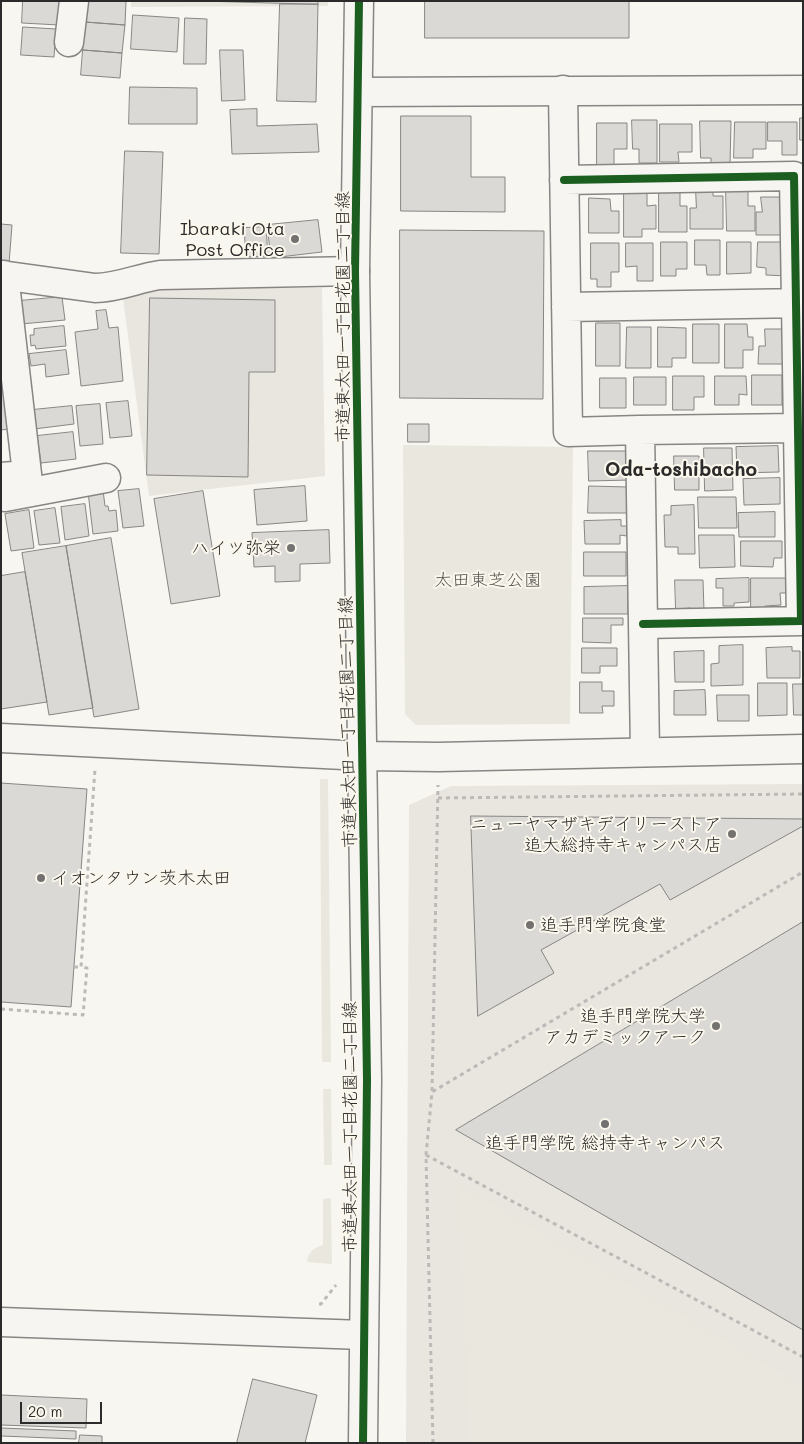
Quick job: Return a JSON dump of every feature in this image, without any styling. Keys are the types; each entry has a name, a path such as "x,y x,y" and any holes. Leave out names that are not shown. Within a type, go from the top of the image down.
{"street":[{"path":"69,42 74,1"},
{"name":"市道東太田一丁目花園二丁目線","path":"359,1 356,271 367,1080 363,1443"},
{"path":"563,90 568,432 798,428"},
{"path":"358,92 803,90"},
{"path":"564,180 794,176 799,303 798,428 801,622 643,624"},
{"path":"106,478 15,485 3,275 95,288 109,288 139,278 160,275 356,271"},
{"path":"566,307 799,303"},
{"path":"640,430 645,752"},
{"path":"1,738 364,756 438,757 803,749"},
{"path":"1,1322 363,1335"}],"path":[{"path":"432,1443 426,1155 432,1092 438,757"},
{"path":"81,968 96,760"},
{"path":"438,798 803,794"},
{"path":"432,1092 803,872"},
{"path":"1,1009 83,1015 86,968 74,967"},
{"path":"426,1155 803,1357"},
{"path":"311,1304 321,1304 336,1286 336,1276"}],"shaded area":[{"path":"131,1 328,1 328,6 131,7"},
{"path":"141,288 322,288 325,476 149,496 123,298"},
{"name":"追手門学院 総持寺キャンパス","path":"803,784 803,1443 406,1443 409,805 451,786"}],"green space":[{"name":"太田東芝公園","path":"403,445 573,447 570,724 416,725 405,714"},
{"path":"320,779 328,779 331,1062 322,1062"},
{"path":"323,1089 331,1089 332,1165 324,1165"},
{"path":"458,1184 803,1386 803,1443 470,1443"},
{"path":"331,1198 332,1264 307,1262 312,1251 323,1245 323,1199"}],"building":[{"path":"23,1 61,1 59,25 22,23"},
{"path":"87,1 126,1 125,25 85,22"},
{"path":"202,1 318,1 318,4"},
{"path":"425,1 629,1 629,38 425,38"},
{"path":"280,4 318,4 316,102 277,101"},
{"path":"133,15 179,18 177,52 131,49"},
{"path":"185,18 207,19 206,64 184,64"},
{"path":"85,22 125,25 122,53 83,50"},
{"path":"23,27 56,29 54,57 21,55"},
{"path":"83,50 122,53 120,78 81,75"},
{"path":"220,50 243,50 245,100 222,101"},
{"path":"130,87 197,88 197,124 129,124"},
{"path":"257,109 257,126 317,124 319,152 232,154 230,110"},
{"path":"401,116 471,116 471,177 505,177 505,212 401,211"},
{"path":"800,118 803,118 803,140 800,140"},
{"path":"632,120 657,120 657,163 639,163 639,149 633,149"},
{"path":"700,121 731,121 730,165 711,165 711,158 701,158"},
{"path":"735,122 766,122 766,149 753,149 753,158 734,158"},
{"path":"768,122 797,122 797,155 782,155 782,141 768,141"},
{"path":"597,123 627,123 627,149 614,149 614,165 597,166"},
{"path":"660,124 692,124 692,152 678,152 679,162 660,162"},
{"path":"125,151 163,152 159,254 121,253"},
{"path":"696,190 713,190 713,196 723,196 723,229 690,229 690,208 696,208"},
{"path":"726,191 748,191 748,206 755,206 755,231 727,231"},
{"path":"624,192 647,192 647,206 656,205 656,229 642,229 642,237 624,237"},
{"path":"659,192 680,192 680,206 687,206 687,232 659,232"},
{"path":"761,197 788,197 788,235 756,235 756,212 762,212"},
{"path":"589,198 610,199 611,211 619,211 619,233 589,233"},
{"path":"318,220 322,252 271,258 267,225"},
{"path":"1,224 12,225 9,264 1,263"},
{"path":"266,227 268,256 246,257 244,228"},
{"path":"400,230 544,231 543,399 400,398"},
{"path":"695,240 720,240 720,275 707,275 706,265 695,265"},
{"path":"661,242 687,242 687,269 676,269 676,276 661,276"},
{"path":"727,242 751,242 751,273 727,274"},
{"path":"758,242 787,242 787,276 766,275 766,268 757,267"},
{"path":"591,243 619,243 619,272 611,272 611,287 597,287 597,279 591,279"},
{"path":"626,243 653,243 653,281 637,281 637,266 626,267"},
{"path":"62,297 65,320 21,324 19,301"},
{"path":"150,298 275,300 275,372 249,372 248,477 147,475"},
{"path":"106,310 109,328 118,327 123,381 81,386 75,332 98,329 96,311"},
{"path":"596,323 620,323 620,366 596,366"},
{"path":"693,324 719,324 719,363 693,363"},
{"path":"725,324 747,324 748,337 753,337 753,350 743,350 743,368 725,368"},
{"path":"64,326 66,346 36,349 35,345 31,346 30,335 34,335 34,329"},
{"path":"627,327 651,327 651,368 626,368"},
{"path":"658,327 686,328 686,358 672,358 672,367 658,367"},
{"path":"765,329 790,329 791,364 758,364 759,346 765,346"},
{"path":"66,350 69,374 46,377 45,364 31,366 29,354"},
{"path":"752,375 782,375 782,405 752,405"},
{"path":"673,376 704,376 704,397 694,397 694,410 673,410"},
{"path":"715,376 746,376 747,395 739,394 739,405 715,405"},
{"path":"634,377 666,377 666,405 634,405"},
{"path":"600,378 626,378 626,408 600,408"},
{"path":"5,385 10,429 1,430 1,386"},
{"path":"128,401 132,436 110,438 106,403"},
{"path":"100,404 103,444 80,446 76,406"},
{"path":"72,406 74,424 34,429 32,410"},
{"path":"408,424 429,424 429,442 408,442"},
{"path":"73,432 76,459 41,463 37,436"},
{"path":"778,446 779,472 737,473 736,447"},
{"path":"704,448 732,448 733,490 705,491"},
{"path":"588,451 631,451 631,480 589,481"},
{"path":"674,456 699,456 699,490 675,490"},
{"path":"780,478 780,504 744,505 743,479"},
{"path":"305,486 307,521 257,525 254,490"},
{"path":"589,486 628,487 628,513 588,513"},
{"path":"139,489 144,526 123,528 118,491"},
{"path":"103,490 105,506 108,506 109,511 116,510 118,531 93,534 88,492"},
{"path":"203,491 220,596 171,604 154,499"},
{"path":"698,497 736,497 737,528 699,528"},
{"path":"85,504 89,536 65,540 61,507"},
{"path":"694,505 695,554 678,554 678,547 665,547 664,515 671,515 671,506"},
{"path":"55,508 60,543 39,545 34,511"},
{"path":"29,510 34,548 11,551 5,514"},
{"path":"775,512 775,537 739,537 738,513"},
{"path":"621,520 621,526 627,526 627,536 620,535 620,544 585,544 584,521"},
{"name":"ハイツ弥栄","path":"329,530 330,563 300,564 300,581 275,582 275,566 254,567 252,533"},
{"path":"699,535 734,535 735,567 700,568"},
{"path":"111,538 139,709 94,717 66,546"},
{"path":"741,541 782,541 782,558 774,558 773,567 741,566"},
{"path":"66,546 93,708 49,715 22,553"},
{"path":"584,552 626,552 626,576 584,576"},
{"path":"25,572 47,702 1,709 1,576"},
{"path":"749,578 749,602 734,603 734,606 723,606 723,588 716,588 716,579"},
{"path":"751,578 786,578 786,593 780,593 781,605 765,606 764,609 751,609"},
{"path":"675,580 703,580 704,611 691,612 691,608 676,609"},
{"path":"628,586 628,614 584,614 584,587"},
{"path":"583,618 623,618 623,625 611,625 611,643 583,642"},
{"path":"743,645 743,685 711,686 711,664 719,663 719,646"},
{"path":"792,647 792,651 800,651 800,678 767,678 766,648"},
{"path":"582,648 617,648 617,666 600,666 600,673 582,673"},
{"path":"704,651 704,682 675,682 674,652"},
{"path":"580,682 602,682 602,691 614,691 614,706 602,706 603,713 580,713"},
{"path":"758,683 787,683 787,715 758,716"},
{"path":"793,684 803,684 803,715 794,715"},
{"path":"705,690 706,715 674,715 674,691"},
{"path":"717,695 749,695 749,721 718,721"},
{"name":"イオンタウン茨木太田","path":"1,783 87,789 71,1007 1,1002"},
{"name":"追手門学院食堂","path":"471,816 803,819 803,826 670,900 660,884 541,950 554,973 478,1016"},
{"name":"追手門学院大学 アカデミックアーク","path":"803,922 803,1330 456,1130"},
{"path":"253,1379 317,1395 305,1443 237,1443"},
{"path":"1,1395 87,1399 86,1428 1,1425"},
{"path":"1,1428 76,1431 76,1439 1,1436"},
{"path":"80,1435 102,1436 102,1443 79,1443"}],"cycle path":[{"path":"359,1 355,271 367,1080 363,1443"},
{"path":"564,180 794,176 801,621 643,624"}],"place":[{"name":"Ibaraki Ota Post Office","path":"295,239"},
{"name":"ハイツ弥栄","path":"291,548"},
{"name":"ニューヤマザキデイリーストア 追大総持寺キャンパス店","path":"732,834"},
{"name":"イオンタウン茨木太田","path":"41,878"},
{"name":"追手門学院食堂","path":"530,925"},
{"name":"追手門学院大学 アカデミックアーク","path":"716,1026"},
{"name":"追手門学院 総持寺キャンパス","path":"605,1124"}],"district":[{"name":"Oda-toshibacho","path":"681,470"}]}
